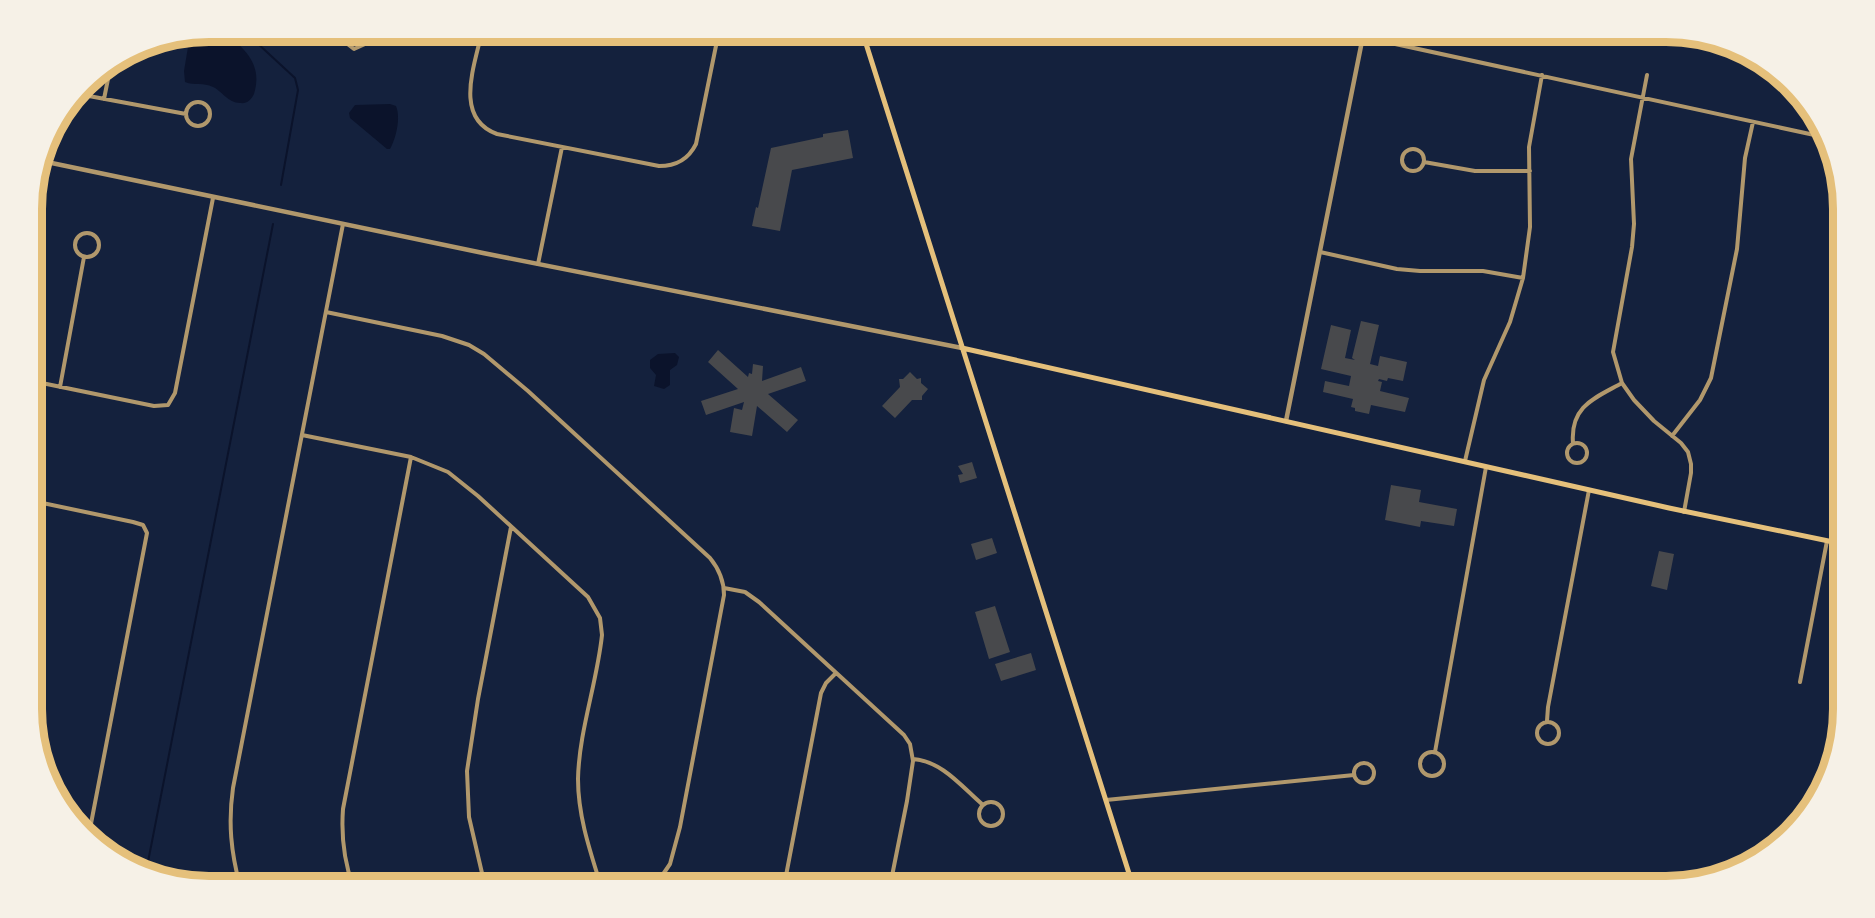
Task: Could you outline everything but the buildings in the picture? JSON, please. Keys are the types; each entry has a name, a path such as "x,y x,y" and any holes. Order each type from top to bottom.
{"main road":[{"path":"865,42 1130,876"},
{"path":"962,348 1684,512 1833,542"}],"street":[{"path":"347,42 350,47 358,48 366,42"},
{"path":"480,42 469,99 471,111 486,129 497,134 659,166 674,165 685,159 696,144 717,42"},
{"path":"1286,420 1362,42"},
{"path":"1399,42 1816,135"},
{"path":"104,99 109,75"},
{"path":"1465,462 1484,380 1510,322 1523,278 1530,228 1531,130 1542,75"},
{"path":"1647,75 1631,159 1634,224 1632,247 1614,344 1614,358 1622,383 1641,409 1688,452 1691,464 1684,512"},
{"path":"87,96 186,114"},
{"path":"196,102 204,103 210,113 206,124 198,127 191,124 186,114 189,106 196,102"},
{"path":"1672,436 1700,400 1711,378 1737,249 1745,158 1753,122"},
{"path":"538,264 562,147"},
{"path":"1410,150 1417,150 1423,155 1424,162 1420,168 1411,170 1403,164 1403,158 1410,150"},
{"path":"1424,162 1475,171 1530,171"},
{"path":"49,163 213,198 962,348"},
{"path":"42,383 154,406 168,405 175,393 213,198"},
{"path":"238,876 231,843 230,810 233,788 343,224"},
{"path":"89,234 96,237 99,248 92,256 84,257 78,253 75,245 81,235 89,234"},
{"path":"1320,252 1397,269 1483,271 1523,278"},
{"path":"60,387 84,257"},
{"path":"326,312 442,336 469,345 484,354 532,394 710,558 722,578 724,588 722,610 680,831 670,864 662,876"},
{"path":"1573,443 1577,417 1583,406 1622,383"},
{"path":"302,435 411,458 448,472 512,526 588,597 595,607 601,623 601,646 582,744 578,779 582,819 598,876"},
{"path":"1573,443 1583,445 1587,450 1585,460 1579,464 1572,463 1566,454 1568,447 1573,443"},
{"path":"351,876 343,843 343,809 411,458"},
{"path":"1435,752 1486,467"},
{"path":"1547,722 1589,490"},
{"path":"42,503 122,519 139,524 146,529 146,542 90,826"},
{"path":"483,876 469,817 467,771 478,697 512,526"},
{"path":"1800,682 1827,541"},
{"path":"724,588 739,590 750,595 904,735 910,744 913,759 908,801 892,876"},
{"path":"786,876 821,693 826,683 836,673"},
{"path":"1547,722 1557,726 1559,734 1556,740 1549,744 1542,742 1537,733 1541,724 1547,722"},
{"path":"1435,752 1442,756 1445,764 1442,772 1430,776 1423,772 1420,761 1424,755 1435,752"},
{"path":"913,759 925,759 938,765 983,805"},
{"path":"1362,764 1368,764 1373,772 1372,778 1367,782 1358,781 1354,775 1356,767 1362,764"},
{"path":"1105,800 1354,775"},
{"path":"990,801 998,803 1004,814 1001,822 994,825 983,822 979,816 983,805 990,801"}],"water":[{"path":"236,42 245,51 254,66 256,83 254,94 247,102 232,101 209,86 185,82 184,71 189,43"},
{"path":"390,104 396,106 398,122 390,149 387,149 350,118 349,113 355,105"},
{"path":"675,353 679,357 677,365 670,370 670,385 664,389 654,386 656,375 650,368 650,360 658,354"}],"waterway":[{"path":"256,42 295,78 298,90 281,185"},
{"path":"1689,44 1712,49"},
{"path":"148,864 273,224"}]}
